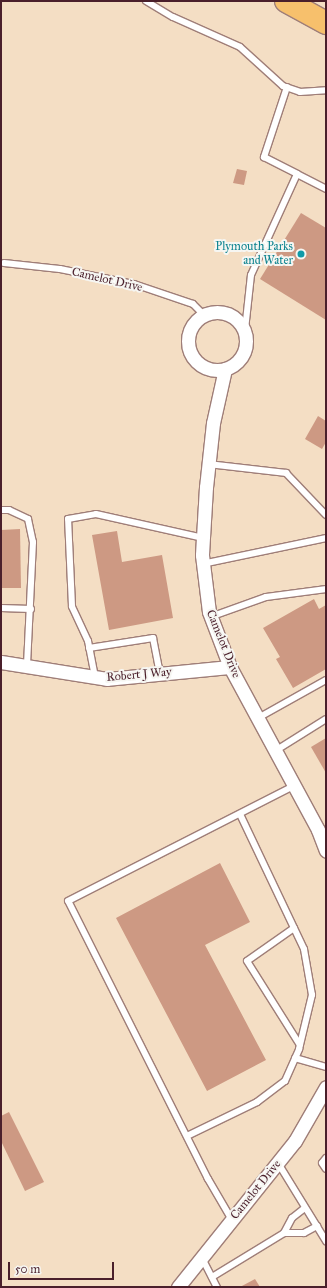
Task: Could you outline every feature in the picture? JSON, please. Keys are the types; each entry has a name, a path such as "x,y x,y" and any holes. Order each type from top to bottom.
{"highway":[{"path":"286,1 326,24"}],"street":[{"path":"212,312 227,314 239,322 244,330 246,349 241,358 225,369 206,368 192,356 189,347 189,333 196,321 204,315 212,312"},
{"name":"Camelot Drive","path":"225,369 213,423 208,464 203,538 202,564 210,617 230,667 276,751 326,851"},
{"name":"Robert J Way","path":"1,662 107,679 230,667"},
{"name":"Camelot Drive","path":"178,1287 278,1164 303,1130 326,1087"}],"lane":[{"path":"146,1 173,17 240,47 264,71 287,87 300,92 326,90"},
{"path":"287,87 264,157 326,189"},
{"path":"244,330 251,275 297,174"},
{"name":"Camelot Drive","path":"4,263 60,269 134,284 193,304 204,315"},
{"path":"208,464 286,473 326,515"},
{"path":"1,510 9,510 28,519 33,542 27,666"},
{"path":"95,677 90,648 72,606 68,519 96,514 203,538"},
{"path":"202,564 326,538"},
{"path":"210,617 266,597 326,589"},
{"path":"1,608 30,609"},
{"path":"90,648 153,638 160,674"},
{"path":"258,718 326,680"},
{"path":"276,751 326,720"},
{"path":"232,1220 187,1136 68,901 294,786"},
{"path":"187,1136 257,1102 285,1081 300,1045 312,995 304,949 240,814"},
{"path":"294,928 248,961 300,1045"},
{"path":"295,1058 326,1067"},
{"path":"326,1158 322,1164 326,1169"},
{"path":"278,1164 326,1241"},
{"path":"212,1277 284,1233 292,1218 305,1208"},
{"path":"284,1233 304,1233 317,1226"},
{"path":"202,1258 217,1287"}],"building":[{"path":"237,169 247,171 244,185 233,183"},
{"name":"Plymouth Parks and Water","path":"301,213 326,228 326,320 260,279"},
{"path":"318,416 326,421 326,442 322,449 305,439"},
{"path":"20,529 21,588 1,588 1,530"},
{"path":"117,531 122,562 162,555 173,618 109,630 92,535"},
{"path":"314,599 319,609 326,605 326,669 293,688 276,659 280,657 263,628"},
{"path":"326,738 326,773 311,747"},
{"path":"220,863 250,922 205,945 266,1060 207,1091 116,918"},
{"path":"9,1112 44,1182 25,1191 1,1141 1,1116"},
{"path":"255,1279 260,1287 240,1287"}],"place":[{"name":"Plymouth Parks and Water","path":"301,254"}]}
